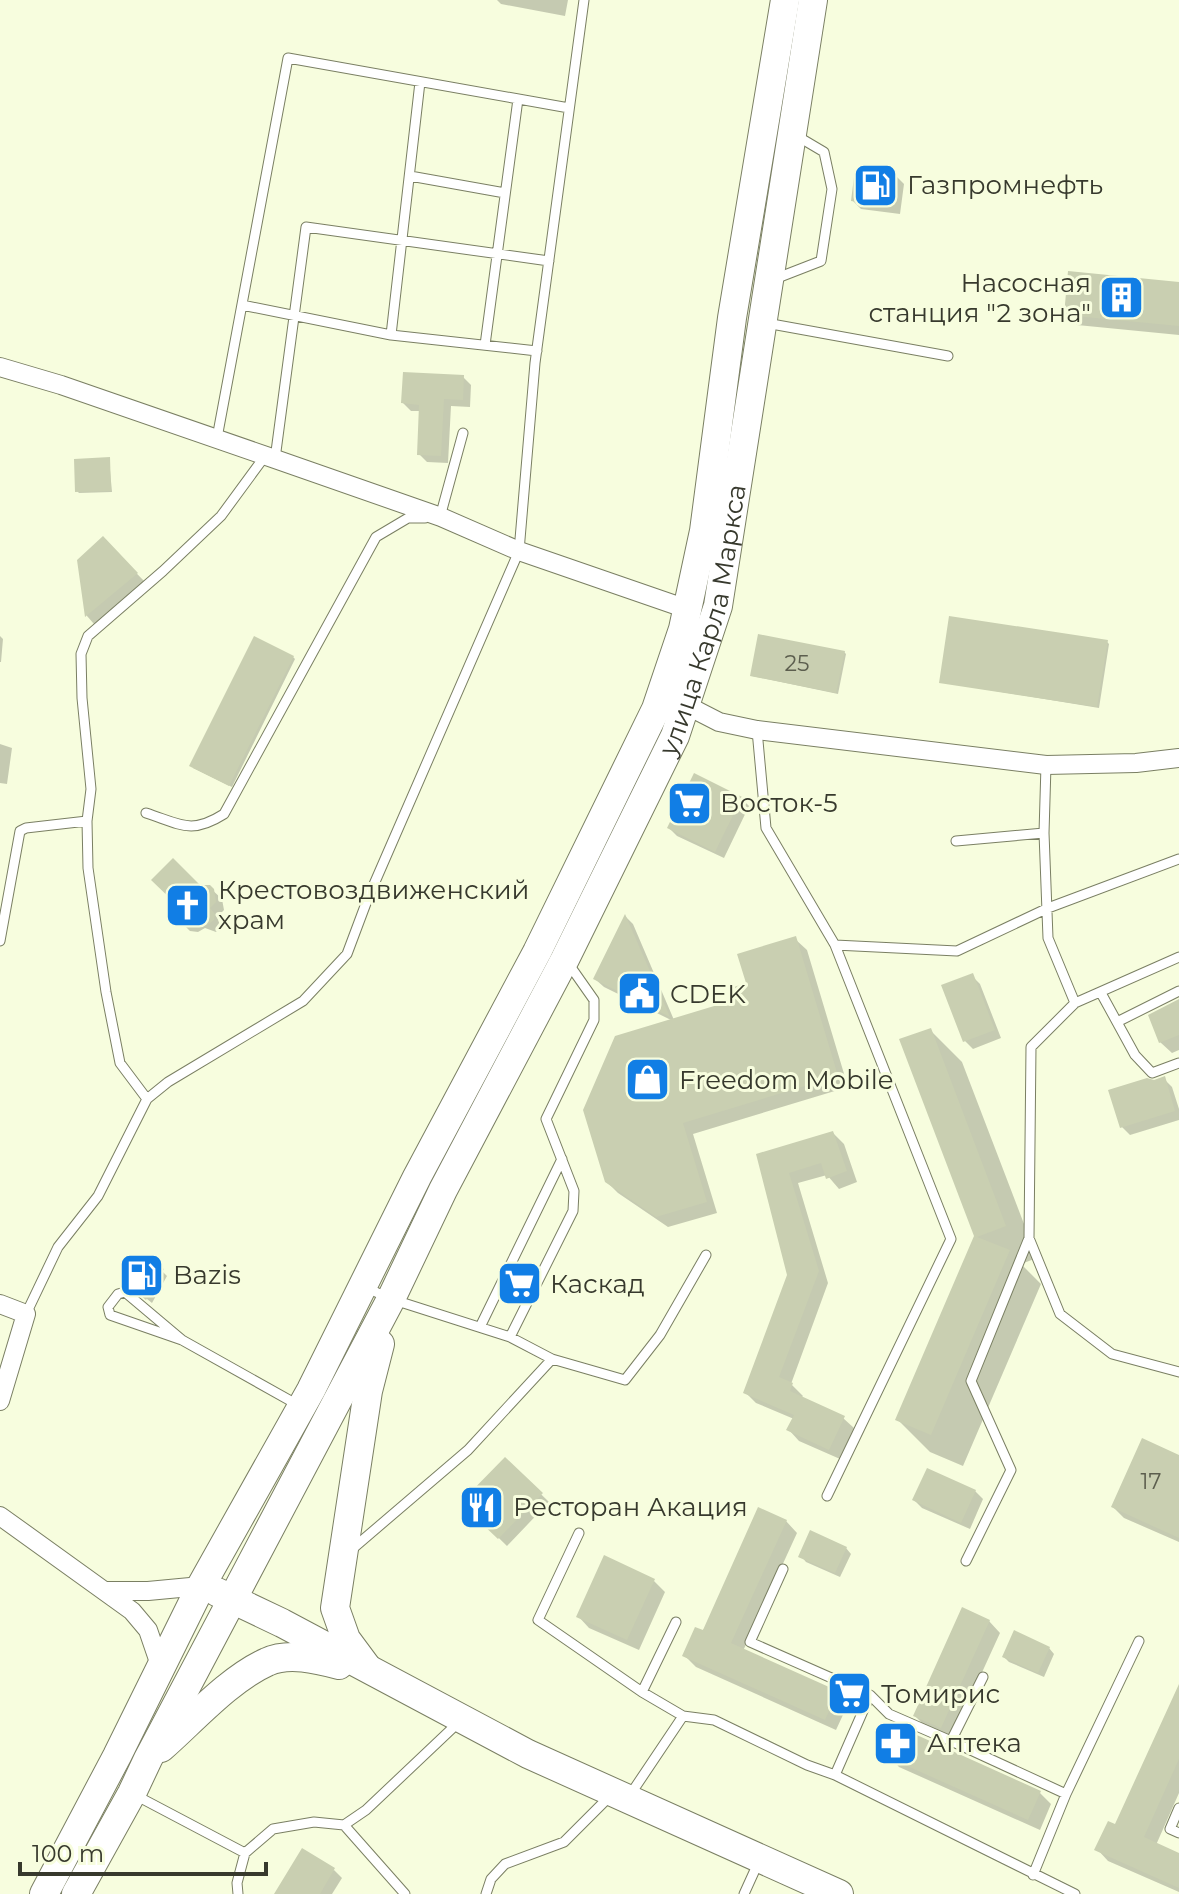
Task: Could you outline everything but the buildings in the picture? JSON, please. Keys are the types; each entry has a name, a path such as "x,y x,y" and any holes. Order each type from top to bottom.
{"main road":[{"name":"улица Карла Маркса","path":"391,1299 443,1190 565,959 675,736 674,700 687,609 704,531 732,318 785,0"},
{"name":"улица Карла Маркса","path":"201,1586 311,1390 417,1177 674,700 718,606 813,0"},
{"path":"371,1673 346,1639 335,1608 368,1391 391,1299"},
{"path":"76,1894 235,1599 391,1299"},
{"path":"44,1894 201,1586 235,1599 528,1754 839,1894"},
{"path":"148,1759 237,1682 269,1661 310,1657 371,1673"}],"street":[{"path":"0,367 61,385 441,517 519,551 687,609"},
{"path":"674,700 719,722 757,730 1046,765 1136,763 1179,758"},
{"path":"0,1304 26,1314 0,1401"},
{"path":"0,1516 132,1611 148,1630 160,1665"},
{"path":"104,1591 201,1586"}],"lane":[{"path":"26,1314 58,1247 98,1196 147,1099 168,1082 303,1001 347,954 368,898 519,551 537,351 584,0"},
{"path":"217,439 288,58 569,108"},
{"path":"391,335 420,82"},
{"path":"485,345 518,99"},
{"path":"769,282 821,261 832,189 824,152 791,132"},
{"path":"410,176 505,193"},
{"path":"147,1099 120,1063 88,868 87,821 91,789 81,654 88,636 221,516 270,458 306,227 549,261"},
{"path":"242,305 391,335 537,351"},
{"path":"763,323 948,356"},
{"path":"146,813 188,827 206,826 224,814 376,537 408,518 441,517 463,433"},
{"path":"757,730 766,828 835,945 951,1239 827,1496"},
{"path":"1046,765 1044,833 1048,938 1075,1003"},
{"path":"0,941 20,831 87,821"},
{"path":"956,841 1044,833"},
{"path":"835,945 957,951 1048,908 1179,859"},
{"path":"966,1561 1011,1470 971,1381 1029,1238 1031,1047 1075,1003 1179,957"},
{"path":"510,1337 573,1211 574,1191 546,1119 594,1020 594,1000 565,959"},
{"path":"1117,1022 1179,991"},
{"path":"1101,993 1135,1055 1152,1073 1179,1063"},
{"path":"480,1327 562,1159"},
{"path":"1029,1238 1060,1314 1112,1354 1179,1372"},
{"path":"362,1286 391,1299 510,1337 552,1359 625,1380 660,1335 706,1255"},
{"path":"182,1340 125,1292 118,1294 108,1307 110,1315 182,1340 300,1406"},
{"path":"342,1557 468,1450 552,1359"},
{"path":"579,1533 538,1620 642,1692 683,1716 714,1720 807,1765 835,1775 1075,1894"},
{"path":"783,1569 750,1642 870,1695 889,1714 1066,1794"},
{"path":"642,1692 676,1622"},
{"path":"1033,1875 1066,1794 1139,1641"},
{"path":"951,1741 983,1677"},
{"path":"835,1775 870,1695"},
{"path":"486,1894 491,1879 505,1864 564,1842 621,1794 683,1716"},
{"path":"238,1894 237,1883 245,1853 273,1829 314,1822 344,1825 366,1810 463,1719"},
{"path":"132,1793 245,1853"},
{"path":"1179,1808 1170,1829 1179,1833"},
{"path":"344,1825 405,1894"},
{"path":"744,1894 760,1858"}],"place":[{"name":"Газпромнефть","path":"876,185"},
{"name":"Насосная станция \"2 зона\"","path":"1122,298"},
{"name":"Восток-5","path":"689,803"},
{"name":"Крестовоздвиженский храм","path":"187,905"},
{"name":"CDEK","path":"639,994"},
{"name":"Freedom Mobile","path":"648,1080"},
{"name":"Bazis","path":"142,1275"},
{"name":"Каскад","path":"519,1284"},
{"name":"Ресторан Акация","path":"482,1507"},
{"name":"Томирис","path":"850,1694"},
{"name":"Аптека","path":"896,1743"}]}
